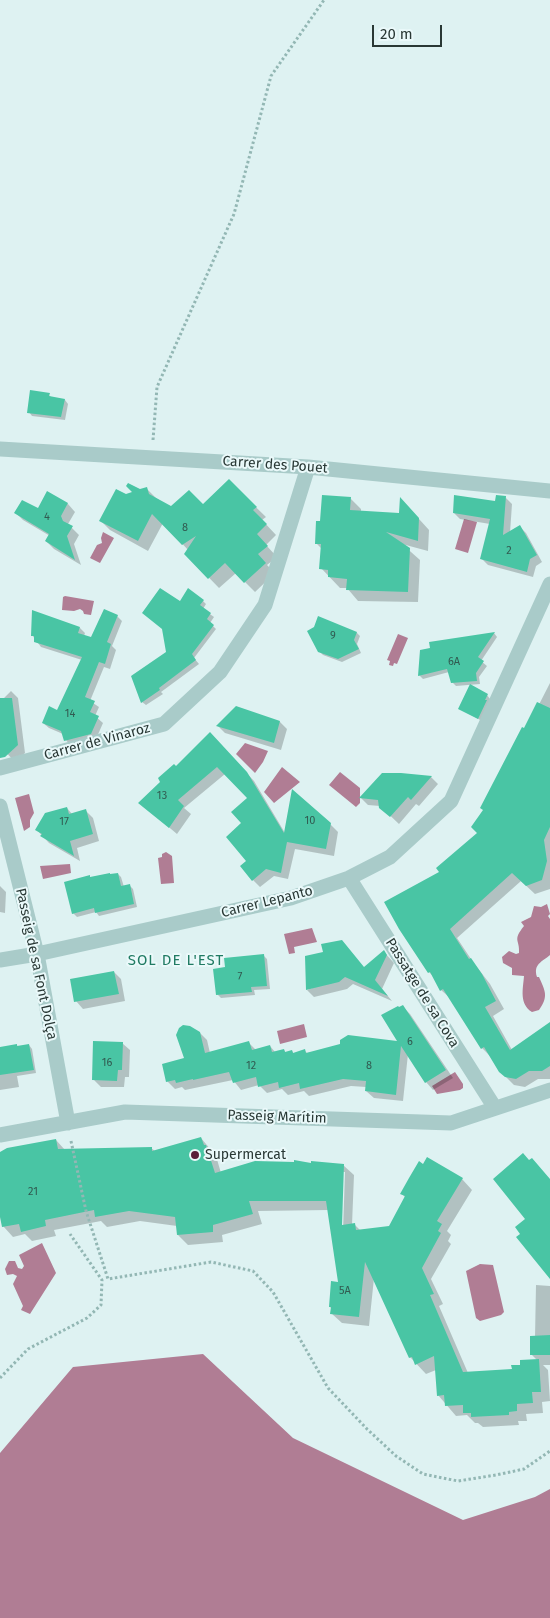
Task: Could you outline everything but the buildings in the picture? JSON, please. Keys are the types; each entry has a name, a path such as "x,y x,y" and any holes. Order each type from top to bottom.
{"street":[{"name":"Carrer des Pouet","path":"0,449 308,467 550,491"},
{"name":"Carrer de Vinaroz","path":"0,768 164,724 220,672 265,605 308,467"},
{"name":"Carrer Lepanto","path":"0,960 37,954 291,898 349,878 390,857 451,801 550,584"},
{"name":"Passeig de sa Font Dolça","path":"0,806 37,954 68,1123"},
{"name":"Passatge de sa Cova","path":"349,878 495,1108"},
{"name":"Passeig Marítim","path":"0,1135 125,1112 451,1123 550,1090"}],"path":[{"path":"152,458 157,387 234,214 271,76 324,0"},
{"path":"68,1123 86,1212 108,1279 211,1262 253,1271 272,1292 328,1388 396,1456 424,1474 458,1481 496,1476 524,1469 550,1451"},
{"path":"0,1378 28,1349 88,1318 101,1305 102,1280 70,1234"}],"shaded area":[{"path":"464,519 477,522 468,553 455,549"},
{"path":"103,532 114,538 100,563 90,558 97,545 102,543"},
{"path":"63,597 94,601 91,615 84,614 80,609 74,611 62,610"},
{"path":"398,634 408,638 397,664 394,663 393,666 389,665 390,661 387,660"},
{"path":"245,743 268,751 255,773 236,754"},
{"path":"282,767 300,782 274,803 264,792"},
{"path":"340,772 360,788 360,803 356,807 329,785"},
{"path":"29,794 34,813 30,820 30,827 24,831 15,798"},
{"path":"166,852 172,856 174,883 161,884 158,858 162,857 162,854"},
{"path":"70,864 71,873 43,879 40,866"},
{"path":"547,904 550,914 548,916 550,919 550,955 536,969 545,997 539,1010 532,1012 523,1001 524,976 512,975 512,968 503,963 502,957 509,951 516,954 519,953 517,937 524,926 521,922 531,917 534,906 541,907"},
{"path":"312,928 317,942 294,947 295,953 289,954 284,934"},
{"path":"304,1024 307,1037 280,1044 277,1031"},
{"path":"455,1072 463,1084 463,1088 437,1094 432,1086"},
{"path":"42,1243 56,1273 30,1314 21,1310 23,1306 13,1284 17,1276 13,1274 7,1275 5,1269 9,1261 15,1261 18,1268 22,1269 24,1266 19,1255"},
{"path":"480,1264 493,1265 504,1312 501,1315 480,1321 476,1318 466,1271"},
{"path":"203,1354 293,1438 463,1520 535,1497 550,1489 550,1618 0,1618 0,1453 73,1367"}],"place":[{"name":"Supermercat","path":"195,1155"}],"district":[{"name":"SOL DE L'EST","path":"176,961"}]}
